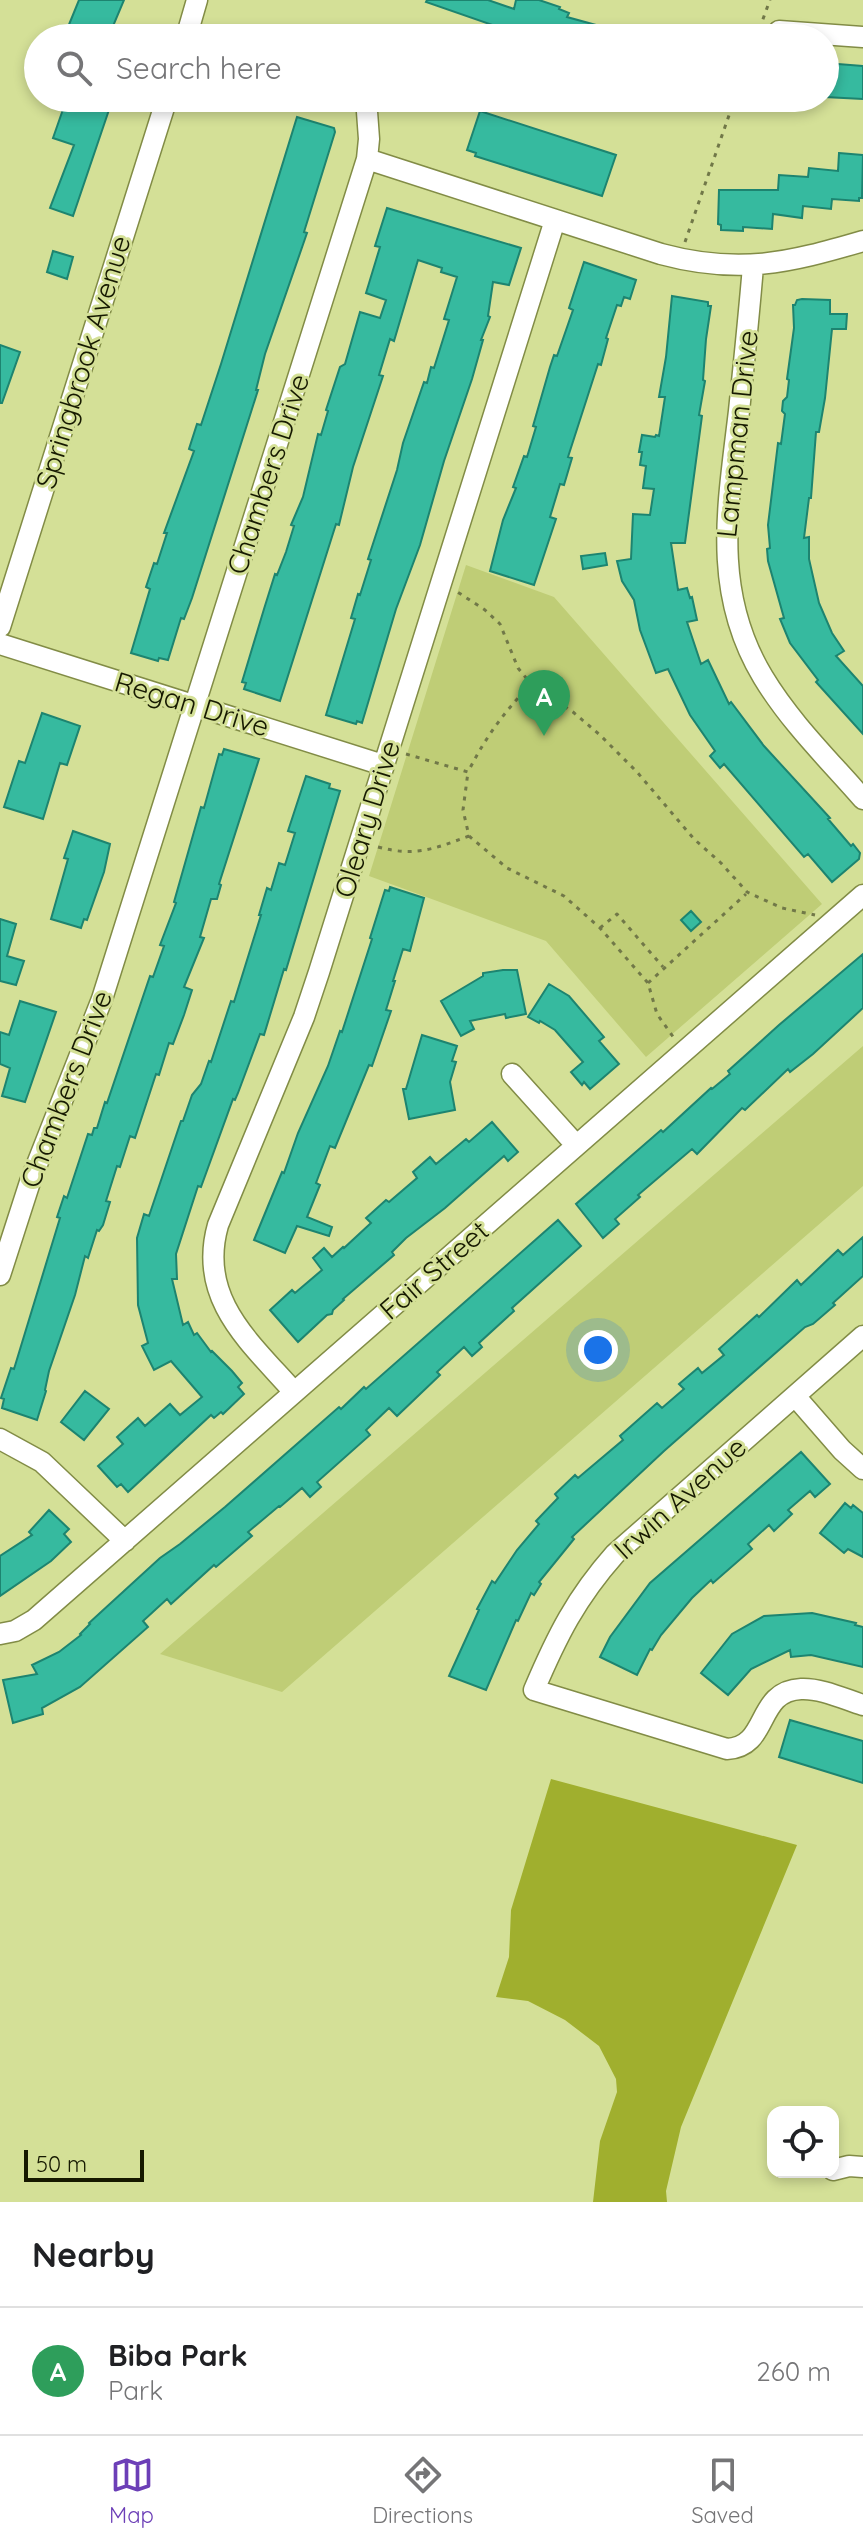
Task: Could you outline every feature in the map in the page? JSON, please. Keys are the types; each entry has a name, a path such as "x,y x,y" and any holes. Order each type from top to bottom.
{"street":[{"path":"190,24 197,0"},
{"path":"839,35 863,37"},
{"name":"Springbrook Avenue","path":"0,627 163,112"},
{"name":"Chambers Drive","path":"0,1275 30,1182 99,1009 367,159 367,112"},
{"path":"367,159 682,260 753,266 802,259 863,241"},
{"name":"Oleary Drive","path":"294,1392 225,1309 213,1271 213,1243 304,1017 555,220"},
{"name":"Lampman Drive","path":"753,266 726,521 726,562 732,603 748,648 775,696 863,799"},
{"name":"Regan Drive","path":"0,644 383,765"},
{"name":"Fair Street","path":"0,1634 15,1631 34,1620 863,895"},
{"path":"512,1074 576,1145"},
{"name":"Irwin Avenue","path":"863,1336 615,1554 566,1619 534,1690 727,1749 749,1742 770,1704 789,1691 812,1689 863,1705"},
{"path":"795,1396 842,1450 863,1469"},
{"path":"0,1439 26,1452 60,1477 125,1541"},
{"path":"839,2169 863,2167"}],"path":[{"path":"761,24 770,0"},
{"path":"685,242 730,112"},
{"path":"456,591 500,624 518,668 531,684 573,712 600,735 637,772 694,839 747,892 782,908 815,915"},
{"path":"531,684 504,712 468,772 463,810 469,836 507,868 564,896 600,928 648,983 657,1014 674,1038"},
{"path":"405,753 468,772"},
{"path":"375,847 400,853 427,851 469,836"},
{"path":"648,983 747,892"},
{"path":"600,928 617,914 663,967"}],"green space":[{"path":"466,565 554,597 822,904 646,1057 546,941 369,876"},
{"path":"863,1046 863,1186 282,1692 160,1654"},
{"path":"551,1779 797,1845 681,2127 666,2191 667,2202 593,2202 600,2141 617,2092 616,2079 599,2046 565,2020 528,2001 496,1997 509,1957 511,1910"}],"building":[{"path":"79,0 124,0 114,24 69,24"},
{"path":"488,0 514,9 516,0 539,0 560,7 569,13 567,17 592,24 490,24 426,2"},
{"path":"839,64 863,66 863,99 839,98"},
{"path":"62,112 108,112 73,216 50,208 74,145 53,138"},
{"path":"480,112 483,112 616,155 602,196 475,156 476,153 467,150"},
{"path":"297,117 334,128 335,132 304,232 307,233 265,354 258,390 192,598 184,619 181,618 168,660 159,658 158,661 131,653 150,589 146,587 154,563 157,564 167,533 164,533 194,451 189,449 197,424 201,425 221,364"},
{"path":"839,153 863,155 862,198 859,201 832,199 831,209 803,206 802,218 773,214 772,229 743,227 743,231 721,230 718,224 719,190 778,190 779,175 808,177 809,168 838,171"},
{"path":"387,208 521,248 509,285 493,282 490,317 472,379 362,723 357,721 356,724 326,715 403,443 424,382 427,383 431,367 434,368 449,320 444,319 457,277 441,272 442,268 418,260 394,341 390,339 379,375 383,376 353,467 339,525 336,524 280,701 244,689 246,683 242,682 275,574 286,552 294,526 291,525 303,497 318,434 321,435 326,410 340,367 345,364 360,312 380,318 386,300 366,293 380,247 375,246"},
{"path":"53,251 73,257 67,279 47,272"},
{"path":"584,262 636,280 630,299 624,297 621,306 617,305 601,365 598,364 568,457 572,458 564,485 560,484 550,517 556,519 534,585 490,571 503,520 516,488 513,487 536,427 533,426 550,367 573,310 569,308"},
{"path":"672,296 708,302 711,306 699,415 702,416 685,543 671,543 678,590 687,588 692,597 697,620 687,622 701,664 708,660 729,704 731,702 764,746 860,853 859,859 832,882 808,854 804,857 724,764 720,768 710,756 715,751 690,715 668,669 656,673 640,630 634,600 622,581 617,561 631,559 633,514 650,515 654,489 643,488 646,466 640,465 642,452 639,452 642,435 659,436 665,397 659,397"},
{"path":"802,299 830,300 830,314 847,314 846,329 832,329 804,538 809,537 809,559 819,603 844,651 836,656 863,686 863,734 816,682 818,680 790,643 780,619 784,618 768,561 768,525 778,443 781,444 785,414 782,411 783,401 787,397 789,380 793,305"},
{"path":"0,345 20,352 2,403 0,403"},
{"path":"605,553 607,565 583,569 581,556"},
{"path":"42,713 80,726 67,765 60,763 43,819 4,807 19,761 25,763"},
{"path":"224,749 259,759 217,899 211,899 200,937 204,938 184,987 192,990 184,1015 173,1044 169,1043 159,1075 156,1074 135,1138 130,1136 120,1167 117,1166 106,1201 110,1202 103,1225 97,1230 88,1258 85,1256 37,1420 2,1408 4,1399 1,1398 11,1368 14,1369 64,1196 67,1198 88,1134 92,1135 94,1128 97,1128 107,1103 150,976 153,977 164,946 160,945 176,903 201,807 204,808 219,754 222,755"},
{"path":"306,776 340,791 264,1035 260,1034 201,1187 198,1186 176,1254 177,1279 172,1279 183,1325 188,1322 194,1335 197,1333 211,1352 232,1371 242,1383 238,1387 244,1394 223,1414 221,1412 214,1418 211,1415 128,1492 121,1484 117,1487 98,1466 123,1444 117,1437 138,1418 145,1426 170,1404 180,1415 202,1397 171,1361 154,1370 142,1346 148,1343 138,1305 137,1238 144,1214 149,1216 181,1121 211,1062 231,1001 234,1002 267,888 271,890 279,863 285,865 295,833 288,831"},
{"path":"73,831 110,844 104,872 87,920 84,919 81,928 51,919"},
{"path":"390,887 424,898 410,951 403,949 393,981 386,1010 391,1011 372,1066 369,1065 335,1148 330,1146 316,1183 320,1185 307,1217 332,1227 329,1236 297,1226 285,1253 254,1240 342,1032 385,890 389,891"},
{"path":"691,911 701,922 691,931 681,920"},
{"path":"0,919 16,924 7,956 24,961 16,985 0,981"},
{"path":"863,954 863,1008 813,1054 790,1072 788,1069 745,1110 742,1108 697,1154 692,1149 638,1195 640,1197 615,1219 619,1224 603,1238 576,1204 730,1074 728,1071"},
{"path":"517,970 526,1014 506,1018 505,1014 470,1021 474,1029 461,1036 441,1001 483,976 483,973"},
{"path":"549,984 569,996 604,1037 599,1041 619,1064 590,1089 571,1072 583,1062 555,1030 528,1017"},
{"path":"20,1001 56,1012 25,1102 2,1096 10,1068 0,1064 0,1032 9,1035"},
{"path":"422,1035 457,1046 450,1082 455,1110 409,1119 403,1089 406,1089"},
{"path":"492,1122 518,1152 508,1161 504,1156 406,1238 392,1252 394,1255 298,1342 270,1310 292,1290 295,1293 322,1270 313,1258 324,1248 332,1257 344,1248 371,1223 366,1218 417,1178 413,1172 430,1157 436,1164"},
{"path":"558,1220 581,1246 512,1308 514,1311 479,1343 482,1347 472,1356 464,1347 397,1416 389,1408 366,1430 370,1435 317,1482 321,1487 310,1497 302,1488 279,1506 248,1532 252,1536 216,1567 214,1565 171,1604 167,1599 143,1621 148,1627 80,1687 42,1708 43,1714 13,1723 3,1680 37,1674 32,1665 59,1652 81,1635 89,1623 160,1558 225,1507 339,1407 341,1409 364,1387 366,1389"},
{"path":"863,1237 863,1276 833,1303 835,1305 805,1327 664,1451 572,1537 574,1539 539,1582 541,1584 534,1595 531,1593 486,1690 449,1676 492,1581 495,1583 539,1524 536,1521 558,1498 555,1494 575,1475 578,1478 623,1440 620,1436 657,1403 662,1408 684,1389 679,1384 698,1368 702,1373 724,1355 719,1349 757,1315 759,1317 797,1280 801,1285 838,1250 843,1255"},
{"path":"85,1391 109,1409 84,1440 61,1422"},
{"path":"801,1452 830,1484 815,1497 810,1491 788,1510 792,1514 774,1531 769,1525 748,1544 752,1549 692,1598 650,1649 637,1675 600,1657 610,1637 650,1583"},
{"path":"845,1503 863,1513 863,1557 848,1549 844,1553 820,1533"},
{"path":"49,1510 69,1529 64,1534 71,1542 51,1561 0,1596 0,1556 32,1535 29,1532"},
{"path":"812,1613 863,1627 863,1667 811,1655 791,1657 790,1650 751,1669 728,1695 701,1673 732,1634 764,1616"},
{"path":"790,1720 863,1741 863,1783 779,1757"}],"place":[{"name":"Biba Park","path":"544,736"}]}
